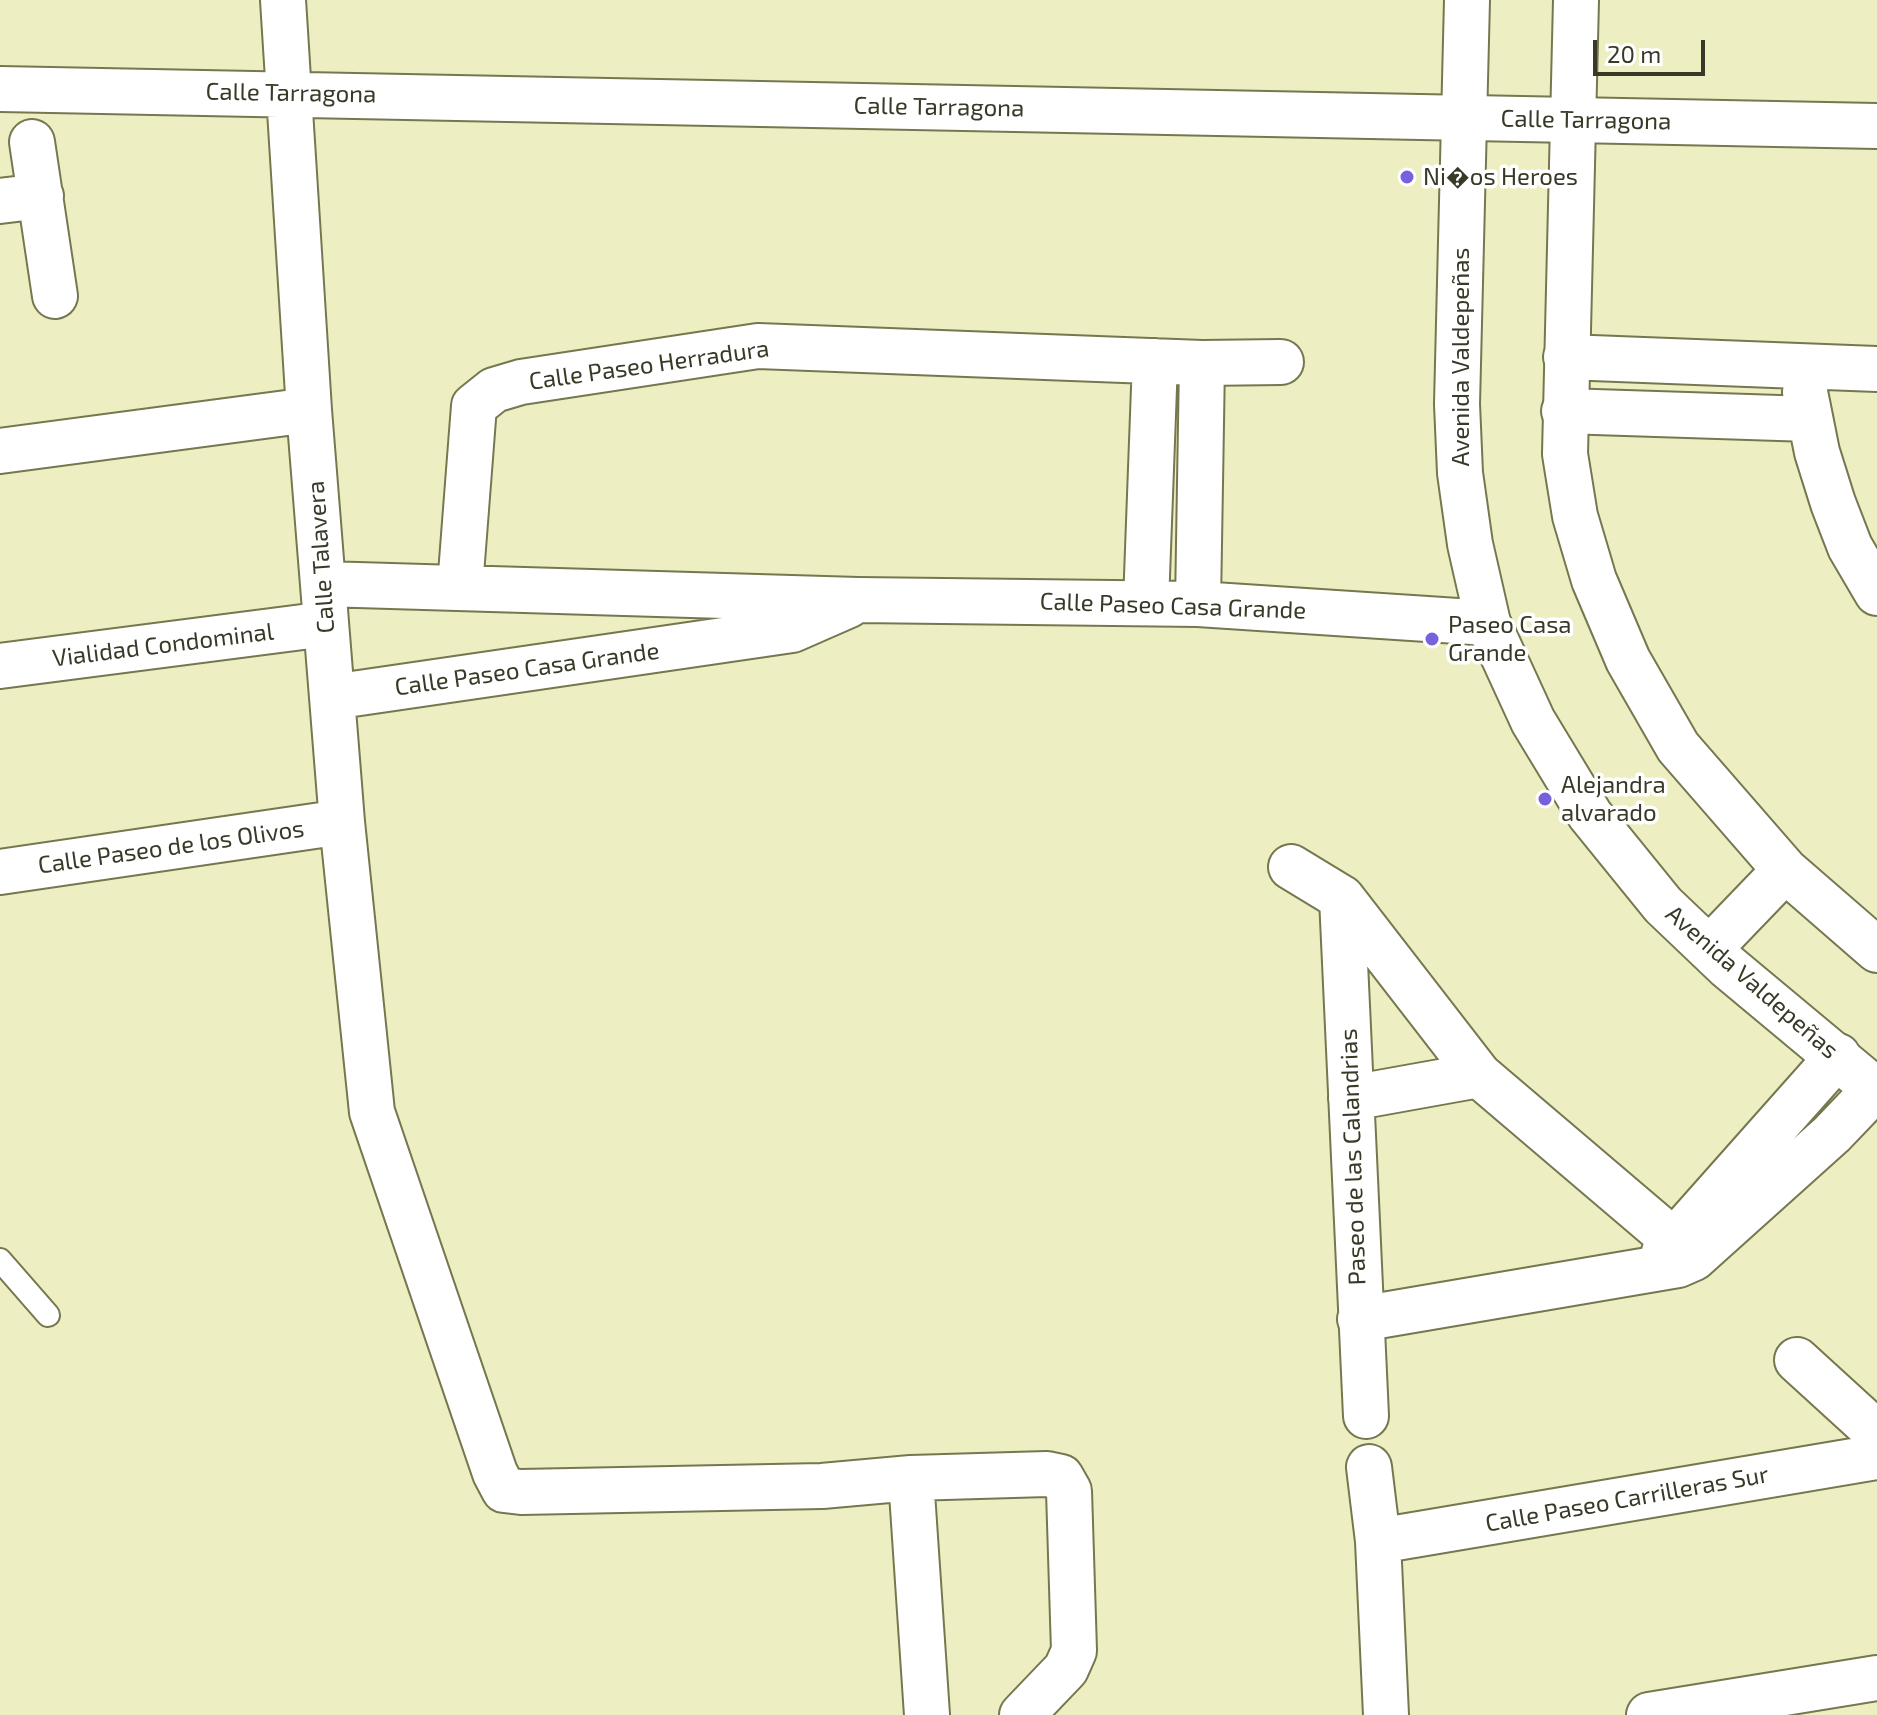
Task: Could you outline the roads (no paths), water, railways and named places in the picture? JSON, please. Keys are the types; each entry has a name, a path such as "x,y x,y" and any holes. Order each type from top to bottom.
{"street":[{"name":"Calle Talavera","path":"283,0 309,410 342,822 372,1112 495,1473 504,1490 822,1486 911,1478"},
{"name":"Avenida Valdepeñas","path":"1467,0 1457,404 1460,473 1470,544 1488,623 1533,721 1590,815 1663,905 1709,949 1876,1090"},
{"path":"1576,0 1565,454 1575,516 1594,580 1628,660 1678,747 1785,870 1877,950"},
{"name":"Calle Tarragona","path":"0,89 1877,126"},
{"path":"32,142 20,198 55,296"},
{"name":"Calle Paseo Herradura","path":"460,587 474,406 494,390 521,382 758,346 1202,363 1281,362"},
{"path":"1566,357 1877,369"},
{"path":"1146,603 1155,361"},
{"path":"1198,604 1202,363"},
{"path":"1799,366 1833,503 1850,547 1876,590"},
{"path":"0,451 309,410"},
{"path":"1564,411 1810,419"},
{"name":"Calle Paseo Casa Grande","path":"325,604 460,587 858,600 1198,604 1488,623"},
{"name":"Calle Paseo Casa Grande","path":"332,697 792,630 833,615 858,600"},
{"name":"Vialidad Condominal","path":"0,666 325,604"},
{"name":"Calle Paseo de los Olivos","path":"0,872 342,822"},
{"path":"1291,867 1342,898 1479,1075 1675,1255"},
{"path":"1709,949 1785,870"},
{"name":"Paseo de las Calandrias","path":"1342,898 1366,1416"},
{"path":"1675,1255 1838,1056"},
{"path":"1351,1098 1479,1075"},
{"path":"1360,1319 1675,1255 1832,1134 1876,1090"},
{"path":"1797,1360 1877,1433"},
{"name":"Calle Paseo Carrilleras Sur","path":"1378,1541 1877,1457"},
{"path":"1369,1467 1378,1541 1386,1715"},
{"path":"927,1715 911,1478 1047,1474 1061,1477 1069,1491 1074,1651 1066,1669 1022,1715"},
{"path":"1649,1715 1877,1678"}],"lane":[{"path":"0,1260 48,1315"}],"place":[{"name":"Ni�os Heroes","path":"1407,177"},
{"name":"Paseo Casa Grande","path":"1432,639"},
{"name":"Alejandra alvarado","path":"1545,799"}]}
